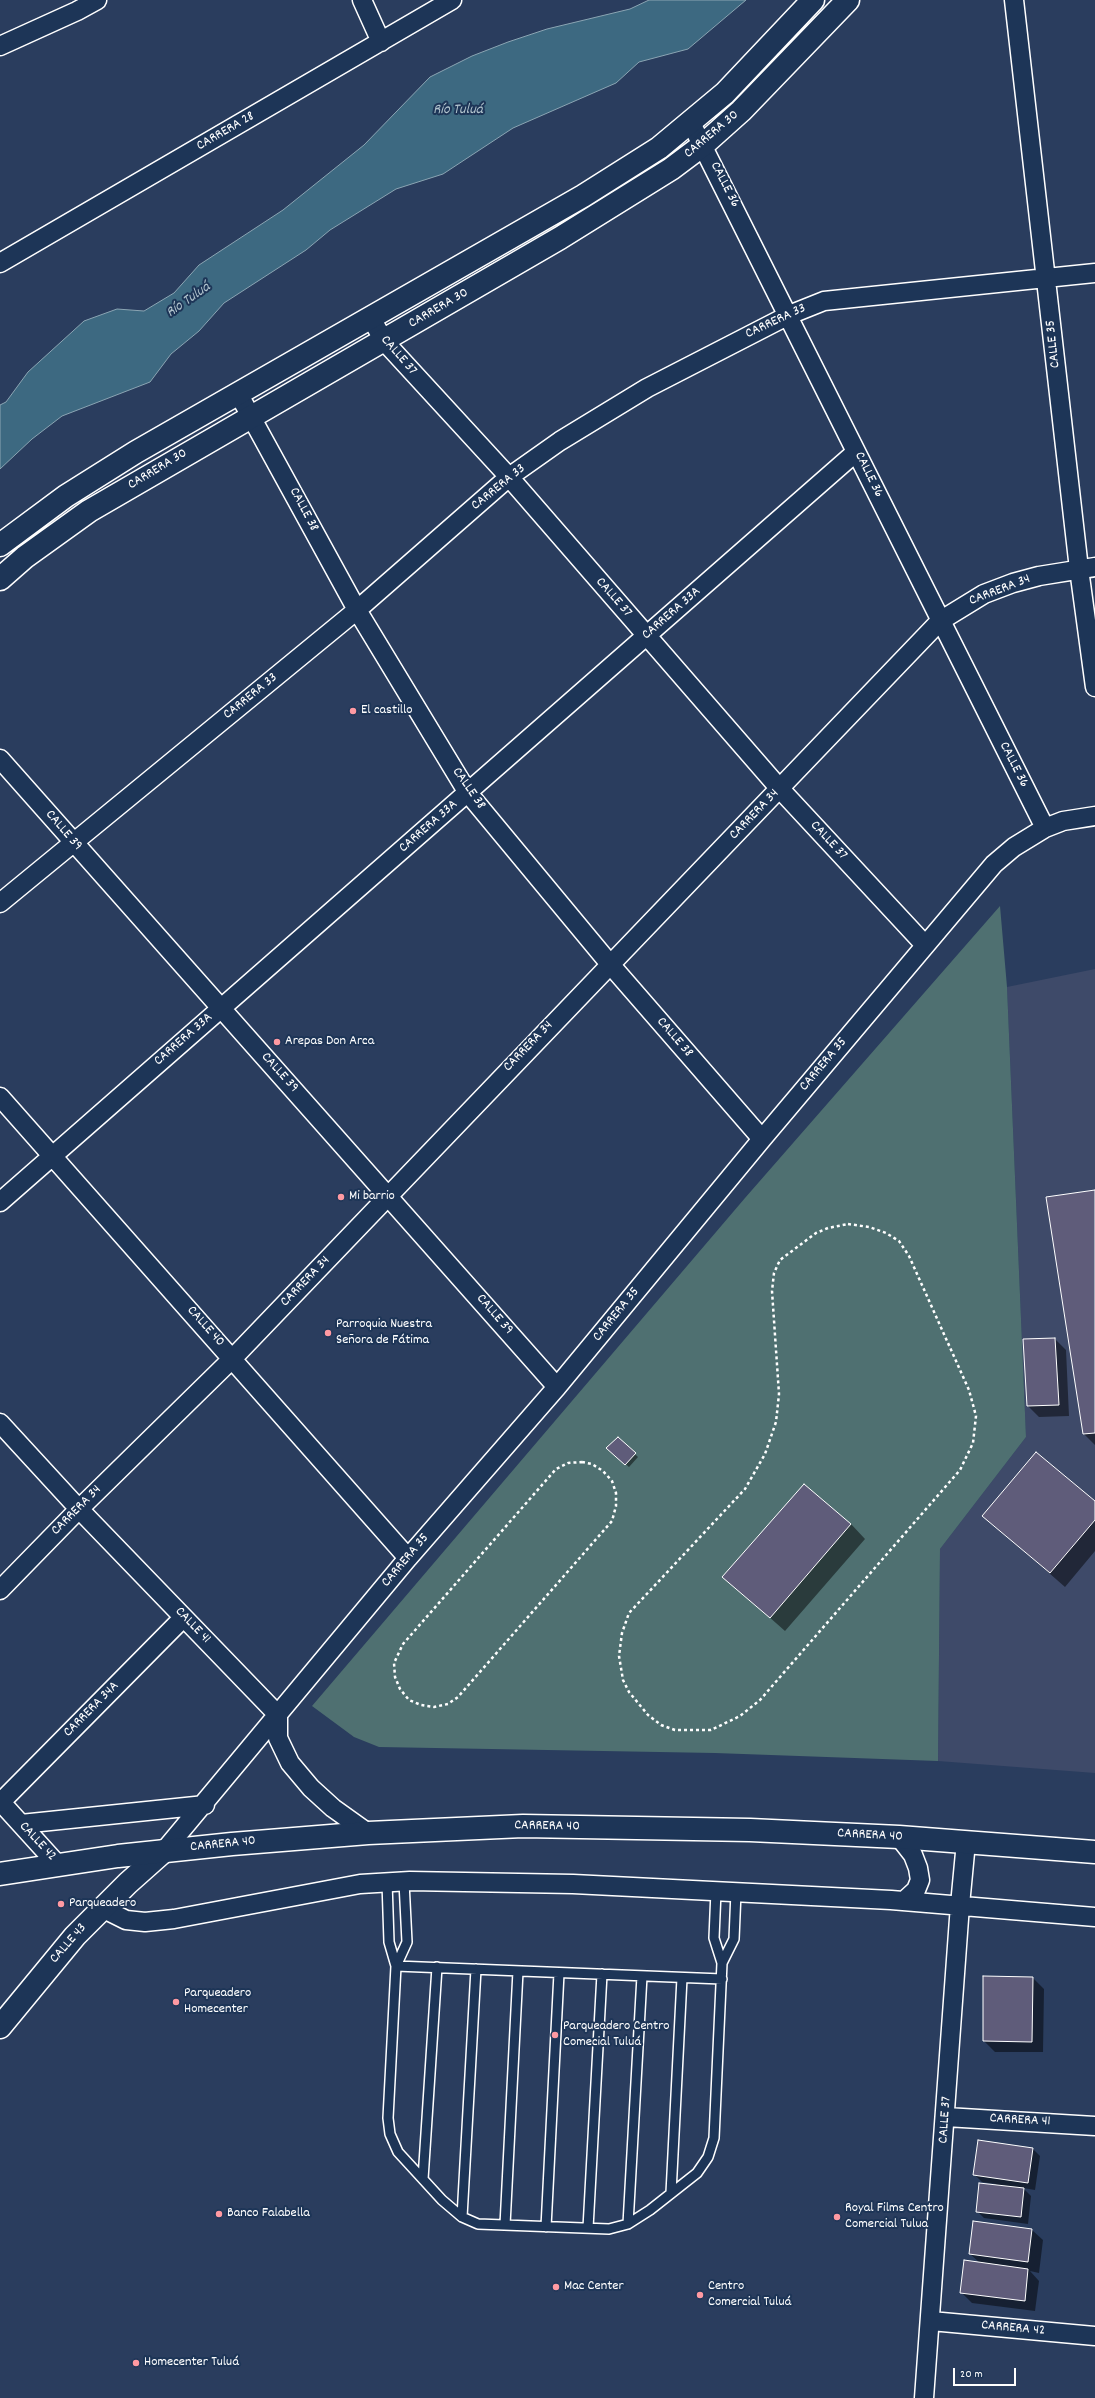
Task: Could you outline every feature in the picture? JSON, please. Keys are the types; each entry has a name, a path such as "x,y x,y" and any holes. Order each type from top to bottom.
{"main road":[{"name":"CARRERA 30","path":"0,545 37,516 96,476 583,196 659,148 691,123 725,93 813,0"},
{"name":"CARRERA 30","path":"0,579 25,557 89,511 602,213 671,169 703,145 741,111 848,0"},
{"name":"CARRERA 40","path":"0,1874 164,1851 368,1833 523,1826 750,1830 899,1837 1095,1852"},
{"name":"CALLE 43","path":"0,2027 75,1936 102,1908 164,1851"}],"street":[{"path":"0,46 77,11 97,0"},
{"path":"362,0 381,42"},
{"name":"CARRERA 28","path":"0,263 452,0"},
{"name":"CALLE 35","path":"1014,0 1047,279 1087,568 1095,687"},
{"name":"CALLE 36","path":"691,123 789,314 940,621 1045,828"},
{"name":"CARRERA 33","path":"0,903 357,610 509,477 560,441 646,388 789,314 824,301 1095,273"},
{"name":"CALLE 37","path":"370,318 384,341 509,477 646,637 780,789 925,945"},
{"name":"CALLE 38","path":"238,393 252,416 357,610 468,793 609,963 762,1140"},
{"name":"CARRERA 33A","path":"0,1202 856,452"},
{"name":"CARRERA 34","path":"0,1590 79,1509 233,1358 389,1196 609,963 780,789 940,621 984,594 1013,583 1087,568"},
{"name":"CALLE 39","path":"0,758 73,843 389,1196 557,1387"},
{"name":"CARRERA 35","path":"164,1851 204,1805 408,1558 557,1387 994,864 1014,847 1045,828 1063,821 1095,816"},
{"name":"CALLE 40","path":"0,1098 233,1358 408,1558"},
{"name":"CALLE 41","path":"0,1423 79,1509 278,1715"},
{"name":"CARRERA 34A","path":"0,1801 183,1618"},
{"path":"278,1715 278,1738 290,1763 311,1788 333,1808 368,1833"},
{"name":"CALLE 42","path":"0,1801 58,1865"},
{"path":"21,1824 204,1805"},
{"path":"899,1837 913,1855 918,1868 920,1880 916,1890 904,1901"},
{"name":"CALLE 37","path":"924,2398 946,2117 960,1905 966,1842"},
{"path":"102,1908 126,1920 145,1922 174,1919 312,1891 360,1884 395,1882 574,1884 736,1892 904,1901 1095,1917"},
{"name":"CARRERA 41","path":"946,2117 1095,2126"},
{"name":"CARRERA 42","path":"931,2321 1095,2336"}],"lane":[{"path":"395,1882 389,1942 396,1966 388,2118 390,2134 398,2152 442,2200 462,2217 478,2224 609,2229 628,2224 650,2210 697,2172 708,2157 714,2138 722,1980 722,1964 714,1938 716,1891"},
{"path":"395,1882 407,1942 396,1966"},
{"path":"722,1964 734,1939 736,1892"},
{"path":"396,1966 722,1980"},
{"path":"423,2179 437,1967"},
{"path":"462,2217 476,1969"},
{"path":"505,2225 518,1971"},
{"path":"546,2227 559,1973"},
{"path":"588,2228 602,1974"},
{"path":"628,2224 642,1976"},
{"path":"671,2194 682,1978"}],"path":[{"path":"848,1224 869,1227 886,1233 899,1242 909,1256 969,1390 976,1416 973,1443 960,1470 760,1700 740,1716 711,1730 675,1730 661,1725 648,1715 629,1692 623,1680 619,1656 622,1633 629,1613 745,1489 765,1454 776,1422 780,1394 772,1291 774,1273 780,1260 791,1251 816,1233 828,1228 848,1224"},
{"path":"582,1462 592,1464 603,1471 612,1481 616,1493 616,1506 612,1521 458,1697 448,1704 434,1707 421,1705 409,1700 400,1690 395,1677 394,1663 400,1648 554,1470 568,1463 582,1462"}],"shaded area":[{"path":"1095,969 1095,1773 938,1761 940,1549 1026,1437 1007,987"}],"green space":[{"path":"1000,906 1007,987 1026,1437 940,1549 938,1761 715,1753 379,1747 354,1737 312,1706 745,1198"}],"water":[{"name":"Río Tuluá","path":"649,0 746,0 688,49 639,62 616,83 513,128 443,174 396,189 330,230 306,250 224,303 199,331 171,354 150,382 62,416 32,439 0,469 0,405 6,402 28,372 84,321 117,309 144,311 174,293 199,265 283,210 364,145 430,77 472,56 508,42 547,29 630,9"}],"building":[{"path":"1095,1190 1095,1433 1083,1434 1046,1197"},
{"path":"1055,1338 1059,1405 1027,1406 1023,1339"},
{"path":"618,1437 636,1453 625,1465 606,1448"},
{"path":"1036,1452 1095,1501 1095,1520 1050,1573 982,1516"},
{"path":"804,1484 851,1524 770,1618 722,1577"},
{"path":"983,1976 1033,1977 1032,2042 983,2041"},
{"path":"978,2140 1033,2148 1028,2183 973,2175"},
{"path":"979,2183 1024,2188 1021,2217 976,2212"},
{"path":"973,2221 1032,2229 1028,2262 969,2254"},
{"path":"964,2260 1028,2269 1025,2301 960,2293"}],"place":[{"name":"El castillo","path":"353,711"},
{"name":"Arepas Don Arca","path":"277,1042"},
{"name":"Mi barrio","path":"341,1197"},
{"name":"Parroquia Nuestra Señora de Fátima","path":"328,1333"},
{"name":"Parqueadero","path":"61,1904"},
{"name":"Parqueadero Homecenter","path":"176,2002"},
{"name":"Parqueadero Centro Comecial Tuluá","path":"555,2035"},
{"name":"Banco Falabella","path":"219,2214"},
{"name":"Royal Films Centro Comercial Tulua","path":"837,2217"},
{"name":"Mac Center","path":"556,2287"},
{"name":"Centro Comercial Tuluá","path":"700,2295"},
{"name":"Homecenter Tuluá","path":"136,2363"}]}
